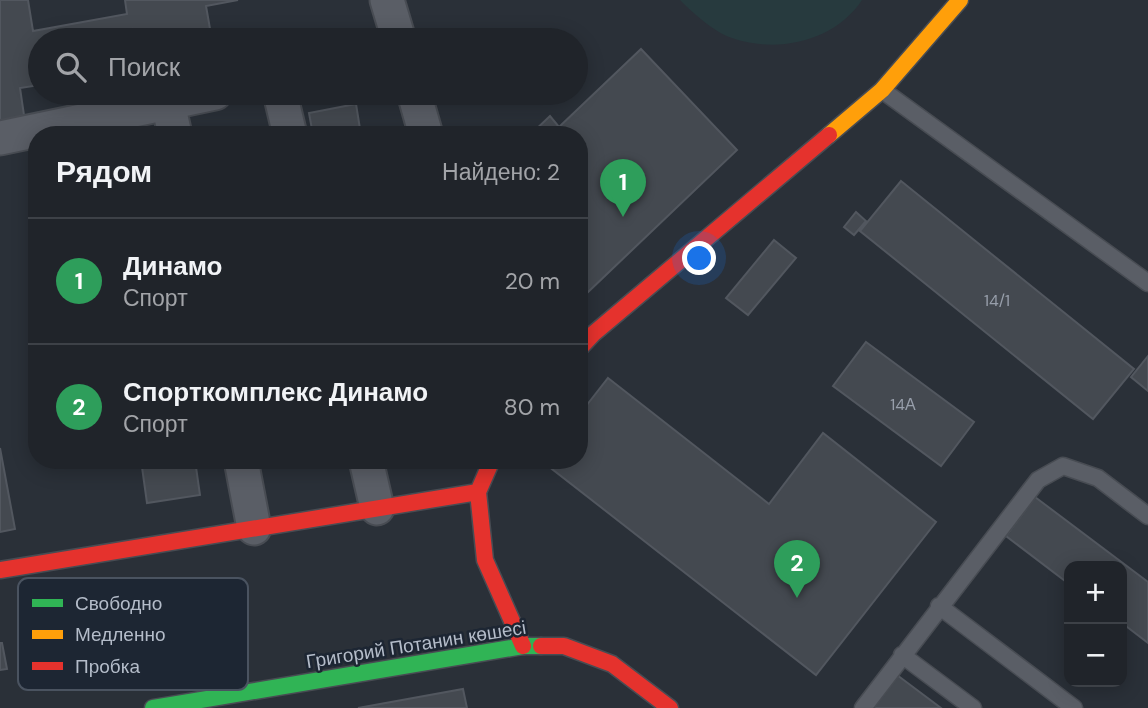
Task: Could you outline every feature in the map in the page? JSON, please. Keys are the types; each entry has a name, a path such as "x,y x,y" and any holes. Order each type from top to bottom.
{"street":[{"path":"387,0 395,28"},
{"path":"588,339 882,90 960,0"},
{"path":"58,126 158,105"},
{"path":"168,105 173,126"},
{"path":"284,105 288,126"},
{"path":"417,105 423,126"},
{"path":"0,138 28,132"},
{"path":"243,469 254,528"},
{"path":"368,469 377,508"},
{"path":"488,469 478,492 485,560 523,646"},
{"path":"0,570 478,492"},
{"name":"Григорий Потанин көшесі","path":"154,708 523,646 564,646 612,664 670,708"}],"lane":[{"path":"882,90 1148,283"},
{"path":"863,708 1038,480 1063,466 1098,478 1148,516"},
{"path":"939,606 1074,708"},
{"path":"902,655 973,708"}],"green space":[{"path":"680,0 862,0 851,14 821,34 786,44 768,45 750,43 718,32"}],"building":[{"path":"0,0 28,0 33,28 28,28 28,87 20,88 25,122 0,125"},
{"path":"125,0 238,0 206,6 210,28 50,28 127,14"},
{"path":"641,49 737,150 588,292 588,126 560,126 582,105 588,105 588,99"},
{"path":"356,105 360,126 311,126 309,113"},
{"path":"550,116 558,126 539,126"},
{"path":"901,181 1134,369 1093,419 860,231"},
{"path":"856,212 866,221 854,235 844,227"},
{"path":"774,240 796,258 748,315 726,298"},
{"path":"866,342 974,422 941,466 833,386"},
{"path":"1148,356 1148,391 1131,377"},
{"path":"608,378 769,504 823,433 936,522 816,675 552,469 588,469 588,404"},
{"path":"0,448 15,529 0,532"},
{"path":"142,469 196,469 200,495 147,503"},
{"path":"1035,497 1120,561 1064,561 1064,580 1006,536"},
{"path":"1127,566 1148,582 1148,643 1127,627"},
{"path":"0,643 7,669 0,670"},
{"path":"897,675 941,708 872,708"},
{"path":"463,689 467,708 358,708"}],"traffic: fast":[{"path":"153,708 523,646 541,646"}],"traffic: slow":[{"path":"829,135 882,90 960,0"}],"traffic: jam":[{"path":"588,339 829,135"},
{"path":"488,469 478,492 485,560 523,646"},
{"path":"0,570 478,492"},
{"path":"541,646 564,646 612,664 670,708"}],"place":[{"name":"Динамо","path":"623,217"},
{"name":"Спорткомплекс Динамо","path":"797,598"}]}
